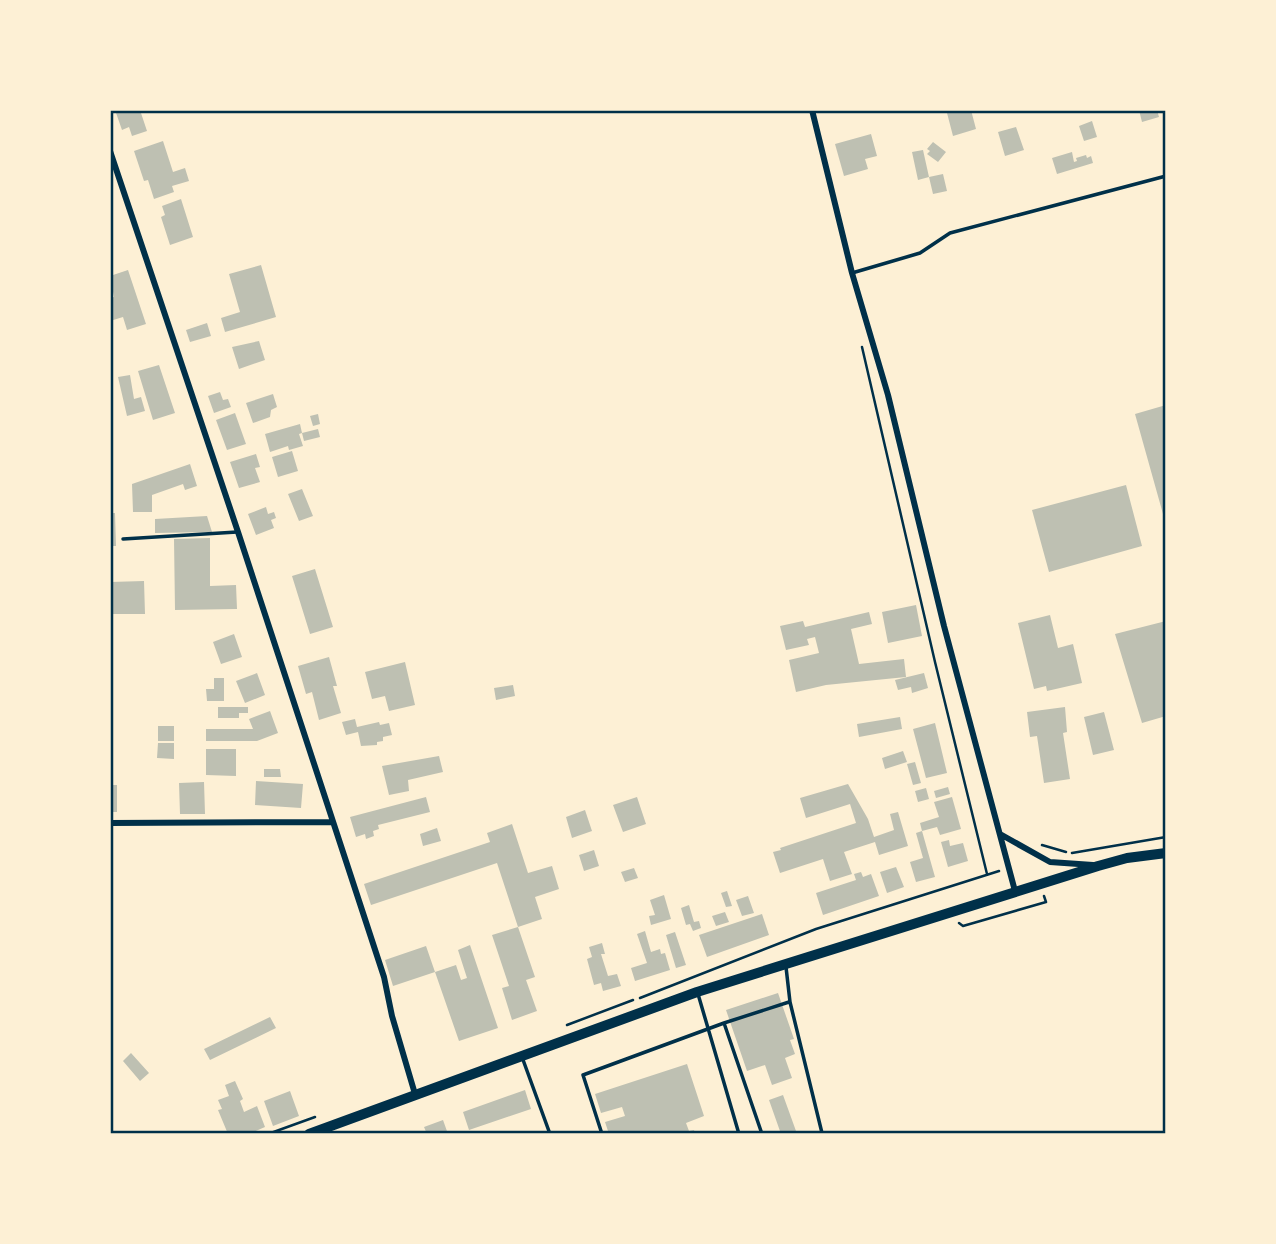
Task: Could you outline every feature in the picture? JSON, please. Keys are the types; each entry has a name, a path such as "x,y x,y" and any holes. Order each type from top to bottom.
{"main road":[{"path":"309,1134 697,992 1098,866 1127,858 1166,853"}],"street":[{"path":"812,110 1015,891"},
{"path":"110,151 384,976 392,1016 415,1094"},
{"path":"110,823 333,822"},
{"path":"1000,834 1050,862 1098,866"}],"lane":[{"path":"852,272 920,253 950,233 1166,176"},
{"path":"124,539 238,532"},
{"path":"786,964 790,1002 822,1133 819,1134"},
{"path":"697,992 739,1134"},
{"path":"602,1134 583,1075 709,1028 790,1002"},
{"path":"724,1023 762,1134"},
{"path":"521,1055 550,1134"}],"path":[{"path":"861,345 988,874"},
{"path":"1032,853 1037,845 1048,845 1069,853 1166,837"},
{"path":"560,1027 816,929 1009,868"},
{"path":"268,1134 322,1115"}],"building":[{"path":"115,110 140,110 147,131 132,136 129,127 122,130"},
{"path":"971,110 976,129 953,136 947,113"},
{"path":"1139,110 1157,110 1159,117 1142,122"},
{"path":"1092,121 1097,137 1084,141 1079,126"},
{"path":"1016,127 1024,150 1005,156 998,132"},
{"path":"871,134 877,156 865,159 868,169 844,176 835,144"},
{"path":"163,141 173,172 185,168 189,181 172,186 174,192 154,199 148,180 144,181 134,151"},
{"path":"933,142 946,152 938,162 927,154 930,151 927,149"},
{"path":"923,150 929,177 918,180 912,152"},
{"path":"1072,152 1074,162 1077,161 1076,158 1086,155 1087,158 1091,156 1093,163 1057,174 1052,158"},
{"path":"943,174 947,191 933,194 929,177"},
{"path":"181,199 193,237 170,245 161,217 165,215 162,206"},
{"path":"261,265 276,317 225,332 221,318 240,312 229,274"},
{"path":"128,270 146,324 127,330 123,317 110,321 110,310 113,309 110,298 114,297 110,276"},
{"path":"207,323 211,336 190,342 186,330"},
{"path":"259,341 265,360 239,369 232,347"},
{"path":"159,365 175,413 153,420 138,371"},
{"path":"130,375 134,399 141,397 145,411 127,416 118,377"},
{"path":"220,392 223,400 228,399 231,407 214,413 208,396"},
{"path":"273,394 277,407 271,410 270,417 253,423 246,403"},
{"path":"1166,405 1166,513 1163,514 1135,414"},
{"path":"235,413 246,444 227,450 216,420"},
{"path":"318,414 320,424 313,426 310,416"},
{"path":"300,424 302,433 299,434 303,446 289,450 288,446 270,452 265,434"},
{"path":"318,429 320,437 304,441 302,433"},
{"path":"292,451 298,471 278,477 272,457"},
{"path":"256,454 260,467 255,468 260,482 239,488 230,462"},
{"path":"190,464 197,486 185,490 183,484 152,495 152,512 133,512 132,484"},
{"path":"1126,485 1142,546 1049,572 1032,510"},
{"path":"302,489 313,516 299,521 288,494"},
{"path":"266,507 268,514 274,512 276,518 271,520 274,528 256,535 248,514"},
{"path":"110,513 115,513 116,546 110,546"},
{"path":"207,516 212,532 155,533 155,519"},
{"path":"210,538 210,586 236,585 237,609 175,610 174,539"},
{"path":"315,569 333,627 310,634 292,576"},
{"path":"144,581 145,614 110,614 110,582"},
{"path":"916,605 922,636 888,643 882,612"},
{"path":"869,612 872,624 851,629 859,664 904,659 906,677 826,685 796,692 789,660 819,653 815,637 807,639 809,645 786,650 780,626 803,621 805,627"},
{"path":"1050,615 1058,648 1073,644 1082,683 1047,691 1046,686 1034,689 1018,623"},
{"path":"1166,621 1166,716 1142,723 1115,634"},
{"path":"234,634 242,657 221,664 213,642"},
{"path":"329,657 337,686 333,686 341,713 319,720 312,692 306,694 298,666"},
{"path":"405,662 415,705 389,711 385,696 372,699 365,672"},
{"path":"257,673 265,695 245,703 236,681"},
{"path":"924,673 928,688 912,693 911,687 898,690 895,680"},
{"path":"214,678 224,678 224,701 207,701 206,689 214,689"},
{"path":"513,685 515,696 496,700 494,688"},
{"path":"218,707 248,707 248,713 239,713 239,718 218,718"},
{"path":"1065,707 1067,732 1063,733 1070,779 1044,783 1037,736 1030,737 1027,712"},
{"path":"270,711 278,733 257,741 206,741 206,729 253,729 249,719"},
{"path":"1104,712 1114,750 1093,755 1084,717"},
{"path":"900,717 902,729 859,737 857,724"},
{"path":"355,719 357,727 379,722 380,725 389,723 392,735 383,737 383,741 377,742 377,745 361,746 358,732 346,735 342,722"},
{"path":"935,723 947,773 926,778 913,729"},
{"path":"158,726 174,726 174,741 158,741"},
{"path":"158,743 174,743 174,759 157,758"},
{"path":"206,749 236,749 236,776 206,775"},
{"path":"903,751 907,762 885,769 882,758"},
{"path":"439,756 443,772 408,780 409,791 389,795 382,766"},
{"path":"915,762 921,783 913,785 907,764"},
{"path":"264,769 280,769 281,777 264,777"},
{"path":"256,781 303,784 301,808 255,805"},
{"path":"204,782 205,814 180,814 179,783"},
{"path":"848,784 868,819 874,837 894,830 890,814 898,812 908,846 879,855 875,842 844,852 852,874 830,881 823,859 780,873 773,852 856,823 850,804 806,818 800,798"},
{"path":"110,785 117,785 117,812 110,812"},
{"path":"948,787 950,794 936,798 934,791"},
{"path":"926,788 929,799 918,802 915,791"},
{"path":"426,797 430,812 378,825 379,829 373,831 374,836 366,839 365,834 356,837 350,817"},
{"path":"637,797 646,824 623,832 613,805"},
{"path":"952,797 961,829 940,835 937,827 922,831 920,823 939,817 934,802"},
{"path":"585,810 592,831 572,838 566,817"},
{"path":"512,824 528,873 552,866 559,889 535,897 542,919 518,927 497,863 371,905 364,884 490,842 487,833"},
{"path":"437,828 441,841 423,846 420,834"},
{"path":"922,831 935,877 916,882 910,862 923,858 916,833"},
{"path":"949,840 950,846 963,843 968,861 948,867 941,842"},
{"path":"594,850 599,866 584,871 579,855"},
{"path":"896,867 904,887 887,893 880,872"},
{"path":"634,868 638,878 625,882 621,872"},
{"path":"861,872 863,877 871,874 879,896 823,915 816,893 856,880 854,874"},
{"path":"727,891 732,906 726,907 721,893"},
{"path":"664,895 671,919 651,925 649,916 655,915 650,900"},
{"path":"748,896 754,913 742,916 736,900"},
{"path":"689,905 694,922 699,921 701,928 693,931 690,924 686,925 681,908"},
{"path":"725,912 729,922 716,926 712,916"},
{"path":"762,914 769,935 707,957 699,935"},
{"path":"518,927 535,977 526,980 537,1011 512,1020 502,988 509,986 492,935"},
{"path":"645,931 651,952 660,949 661,954 665,953 670,970 635,981 631,968 647,963 637,934"},
{"path":"675,932 686,965 676,968 666,935"},
{"path":"602,943 605,954 601,954 608,976 617,974 621,986 603,991 601,983 594,985 587,959 592,957 589,947"},
{"path":"470,945 498,1028 459,1041 435,972 456,965 461,980 467,978 458,950"},
{"path":"426,946 435,972 393,986 385,960"},
{"path":"778,993 794,1039 790,1040 795,1054 785,1058 792,1078 772,1085 765,1065 747,1071 726,1010"},
{"path":"270,1017 276,1028 210,1060 204,1049"},
{"path":"131,1053 149,1073 140,1081 123,1061"},
{"path":"687,1064 704,1116 686,1123 689,1131 694,1130 695,1134 609,1134 605,1122 625,1116 622,1107 601,1113 595,1094"},
{"path":"235,1081 243,1099 240,1101 244,1112 257,1106 265,1127 249,1134 228,1134 218,1110 222,1109 218,1100 229,1096 225,1085"},
{"path":"525,1090 531,1109 469,1130 463,1112"},
{"path":"290,1091 299,1116 273,1126 264,1101"},
{"path":"783,1095 796,1131 786,1134 781,1134 769,1100"},
{"path":"443,1120 448,1134 427,1134 424,1127"}]}
